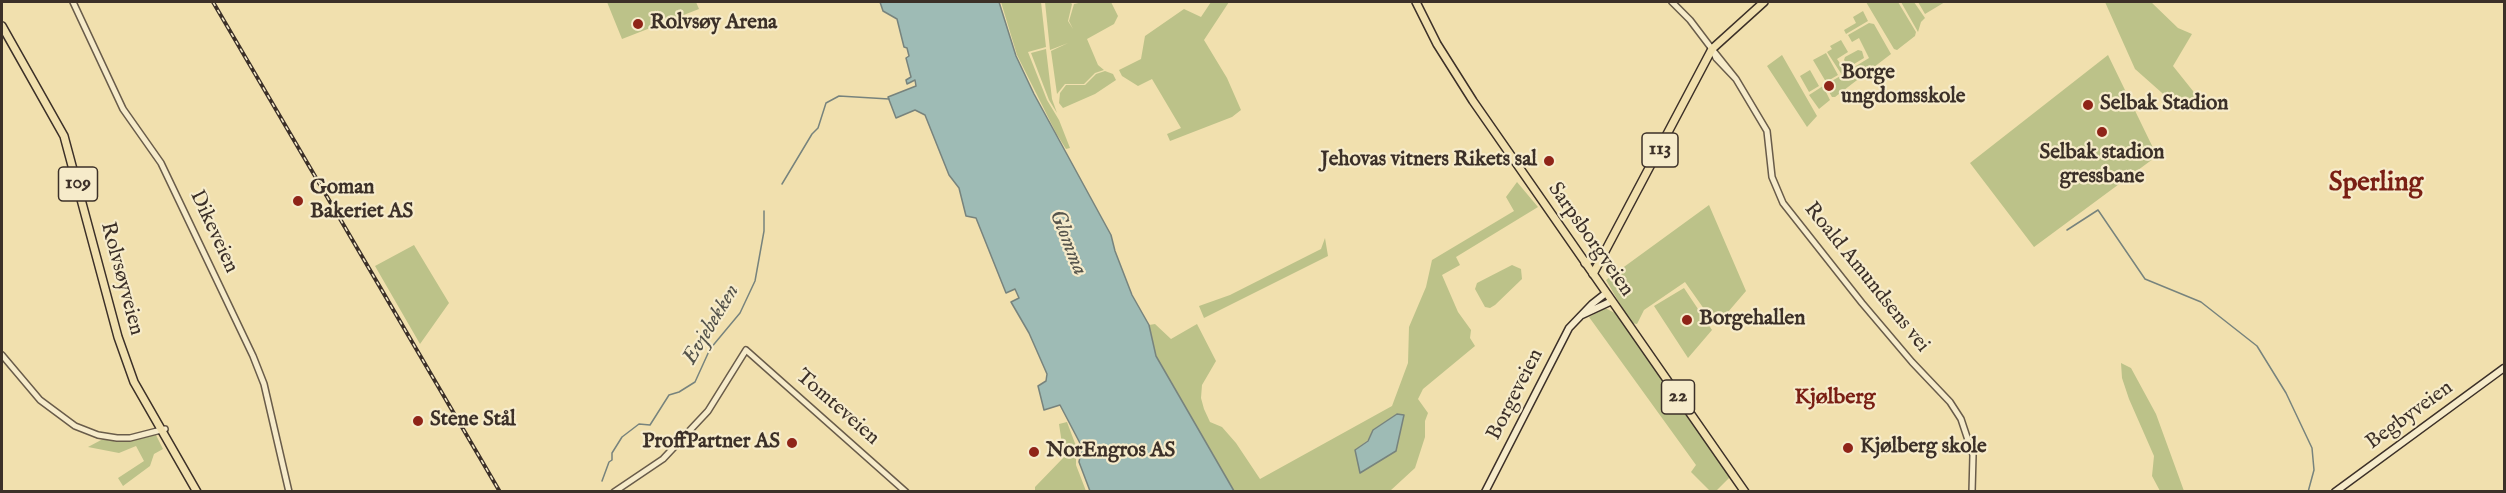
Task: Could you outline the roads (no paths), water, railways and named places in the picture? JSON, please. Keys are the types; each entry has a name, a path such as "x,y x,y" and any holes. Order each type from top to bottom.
{"main road":[{"name":"Sarpsborgveien","path":"1416,2 1455,75 1745,492"},
{"name":"113","path":"1593,274 1712,49 1764,2"},
{"name":"Rolvsøyveien","path":"2,26 58,123 68,147 118,337 134,378 199,492"},
{"name":"113","path":"1585,263 1605,250"},
{"name":"Borgeveien","path":"1485,492 1569,328 1579,316 1606,293"},
{"path":"1579,316 1612,301"},
{"name":"Begbyveien","path":"2335,492 2505,368"}],"street":[{"name":"Dikeveien","path":"73,2 123,109 161,163 253,356 264,384 289,492"},
{"name":"Roald Amundsens vei","path":"1672,2 1690,20 1716,58 1736,79 1767,131 1772,177 1784,203 1862,303 1912,362 1950,402 1961,419 1969,436 1973,455 1972,492"},
{"name":"Tomteveien","path":"615,492 663,459 686,435 708,411 746,350 906,492"},
{"path":"2,355 40,400 75,426 107,437 130,438 161,427"}],"water":[{"name":"Glomma","path":"880,2 999,2 1016,56 1034,94 1111,235 1132,295 1149,325 1156,356 1234,491 1090,491 1079,462 1082,447 1060,405 1044,410 1038,386 1046,381 1047,374 1029,333 1011,302 1019,298 1015,289 1006,293 976,218 966,216 959,188 949,175 925,115 915,110 896,118 888,97 916,86 915,80 907,84 906,80 911,77 906,58 909,56 907,48 904,47 897,19 883,11"},
{"path":"1397,414 1404,415 1396,451 1360,473 1355,450 1368,441 1373,430"}],"waterway":[{"name":"Evjebekken","path":"782,184 812,134 818,128 826,103 839,96 889,99"},
{"path":"2067,230 2098,210 2145,279 2201,302 2257,346 2286,393 2312,448 2314,470 2308,492"},
{"name":"Evjebekken","path":"602,481 609,462 612,460 612,453 622,437 639,424 650,425 669,395 695,382 710,349 740,313 755,281 764,231 764,211"}],"railway":[{"path":"213,2 500,492"}],"place":[{"name":"Rolvsøy Arena","path":"638,24"},
{"name":"Borge ungdomsskole","path":"1829,86"},
{"name":"Selbak Stadion","path":"2088,105"},
{"name":"Selbak stadion gressbane","path":"2102,132"},
{"name":"Jehovas vitners Rikets sal","path":"1549,161"},
{"name":"Goman Bakeriet AS","path":"298,201"},
{"name":"Borgehallen","path":"1687,320"},
{"name":"Stene Stål","path":"418,421"},
{"name":"ProffPartner AS","path":"792,443"},
{"name":"Kjølberg skole","path":"1848,448"},
{"name":"NorEngros AS","path":"1034,452"}],"district":[{"name":"Sperling","path":"2376,184"},
{"name":"Kjølberg","path":"1835,398"}]}
